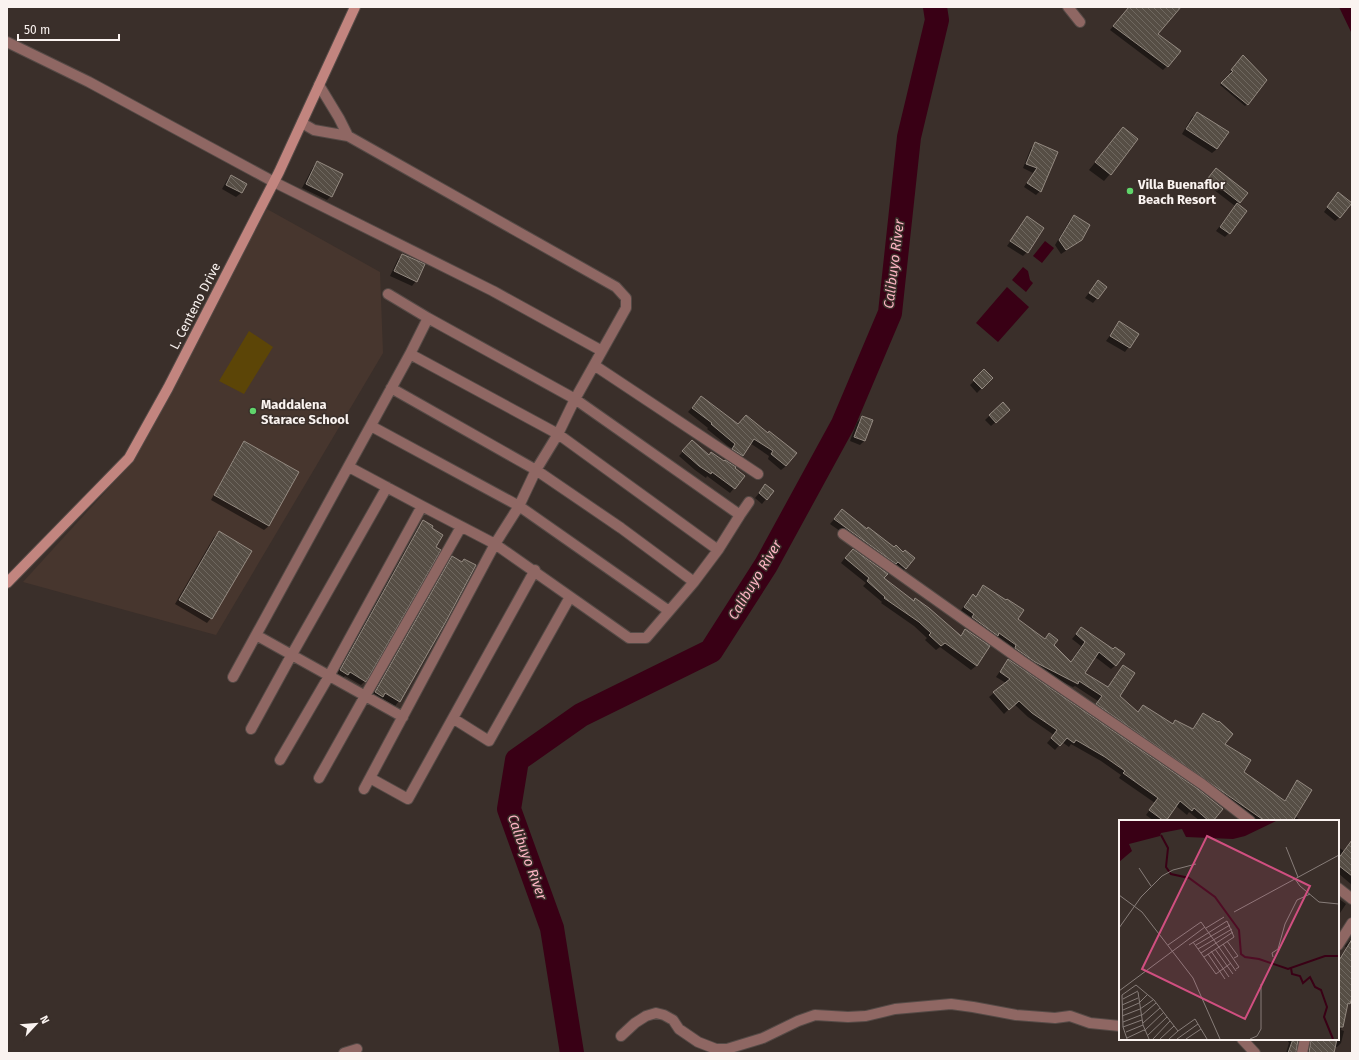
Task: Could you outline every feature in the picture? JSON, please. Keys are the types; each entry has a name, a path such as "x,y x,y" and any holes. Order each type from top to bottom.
{"street":[{"name":"L. Centeno Drive","path":"7,583 129,458 168,388 274,182 355,7"},
{"path":"1068,7 1080,22"},
{"path":"7,42 89,82 274,182 493,291 602,352"},
{"path":"319,85 348,136"},
{"path":"302,123 314,130 348,136 616,287 626,298 626,308 575,399 558,434 536,470 519,506 495,544 364,789"},
{"path":"388,294 428,318 575,399 740,515"},
{"path":"233,677 349,467 428,318"},
{"path":"410,354 558,434 718,550"},
{"path":"594,365 758,474"},
{"path":"391,388 536,470 620,528 694,582"},
{"path":"371,426 519,506 669,611"},
{"path":"349,467 495,544 630,638 646,638 694,582 718,550 749,502"},
{"path":"252,729 291,656 387,486"},
{"path":"280,760 329,676 422,506"},
{"path":"319,778 364,696 461,527"},
{"path":"843,534 1022,661 1202,784 1249,820"},
{"path":"370,778 408,799 454,718 534,570"},
{"path":"454,718 489,741 570,597"},
{"path":"256,636 403,717"},
{"path":"1339,889 1352,899"},
{"path":"1339,943 1352,923"},
{"path":"621,1036 635,1023 646,1016 656,1013 673,1020 679,1029 698,1042 716,1049 727,1049 763,1038 798,1021 815,1015 848,1017 866,1016 895,1009 951,1004 1016,1015 1055,1018 1070,1016 1090,1023 1119,1026"},
{"path":"1243,1040 1255,1053"},
{"path":"1302,1053 1305,1040"},
{"path":"344,1053 357,1049"}],"shaded area":[{"path":"1339,7 1352,7 1352,34"},
{"name":"Maddalena Starace School","path":"267,209 380,272 383,353 216,635 23,582 126,469"},
{"path":"1045,241 1054,248 1042,263 1033,256"},
{"path":"1023,267 1028,271 1030,280 1033,283 1026,292 1012,280"},
{"path":"1007,287 1029,307 998,342 976,323"},
{"path":"249,331 273,347 244,394 219,381"}],"building":[{"path":"1129,7 1181,7 1158,34 1181,51 1168,67 1113,26"},
{"path":"1243,55 1267,80 1248,105 1221,83 1233,71 1231,70"},
{"path":"1197,112 1229,132 1217,149 1186,129"},
{"path":"1123,127 1138,139 1111,175 1095,162"},
{"path":"1035,142 1058,152 1041,192 1027,183 1037,168 1026,164"},
{"path":"317,161 343,174 332,197 306,184"},
{"path":"1216,168 1248,193 1240,203 1208,178"},
{"path":"231,175 247,184 242,193 226,185"},
{"path":"1338,192 1352,203 1340,218 1327,207"},
{"path":"1237,203 1247,211 1230,234 1220,227"},
{"path":"1074,215 1090,225 1082,240 1066,250 1059,240"},
{"path":"1027,216 1044,228 1028,253 1010,241"},
{"path":"402,254 425,264 417,282 394,271"},
{"path":"1098,280 1107,287 1098,299 1089,293"},
{"path":"1119,321 1139,334 1130,348 1110,336"},
{"path":"984,369 993,378 982,389 973,380"},
{"path":"701,396 738,424 746,415 768,433 769,431 797,453 786,466 771,454 773,451 754,439 743,456 732,449 735,444 711,424 712,423 692,408"},
{"path":"1003,402 1010,410 996,423 989,415"},
{"path":"862,416 873,420 865,441 854,437"},
{"path":"692,440 709,455 711,452 724,461 725,460 736,467 735,468 745,476 735,489 712,472 711,474 699,466 682,451"},
{"path":"244,441 299,472 269,526 214,495"},
{"path":"765,484 774,491 767,500 759,493"},
{"path":"842,509 867,529 868,527 894,547 896,545 903,552 905,550 915,558 906,569 898,562 896,564 834,519"},
{"path":"423,520 443,535 436,547 441,550 366,682 350,672 348,675 340,670"},
{"path":"219,531 252,551 212,619 179,600"},
{"path":"853,549 888,574 884,578 914,601 915,598 929,608 961,636 965,629 990,646 977,666 945,643 941,646 929,635 931,633 919,622 884,598 885,597 867,581 869,578 845,558"},
{"path":"452,556 462,562 464,559 476,565 400,702 385,693 383,697 375,692"},
{"path":"983,585 1024,610 1018,619 1045,639 1049,633 1058,640 1054,645 1071,662 1085,642 1076,634 1081,627 1113,649 1115,647 1125,654 1116,666 1099,652 1085,673 1108,687 1123,665 1135,673 1120,696 1138,712 1143,705 1173,724 1175,720 1193,729 1203,713 1218,722 1219,721 1233,734 1225,744 1251,760 1244,772 1285,801 1297,780 1312,790 1294,820 1264,820 1096,704 1102,696 1079,681 1078,684 1035,662 1015,648 1016,645 999,633 998,636 972,617 974,614 964,607 973,594 976,597"},
{"path":"1008,659 1198,789 1223,809 1214,820 1208,820 1194,808 1192,811 1180,801 1167,820 1163,820 1149,810 1158,798 1123,773 1125,771 1076,740 1074,743 1067,738 1060,746 1051,738 1057,730 1032,713 1019,701 1009,710 993,692 1010,679 1000,672"},
{"path":"1352,840 1352,876 1339,866 1339,858"},
{"path":"1352,939 1352,997 1350,1004 1348,1003 1343,1027 1339,1027 1339,960"},
{"path":"1293,1040 1298,1040 1296,1053 1288,1053"},
{"path":"1311,1040 1337,1040 1334,1053 1309,1053"}],"waterway":[{"name":"Calibuyo River","path":"572,1053 552,928 509,809 517,760 581,715 711,651 766,565 843,424 890,313 909,137 937,20 935,7"}],"place":[{"name":"Villa Buenaflor Beach Resort","path":"1130,191"},
{"name":"Maddalena Starace School","path":"253,411"}]}
